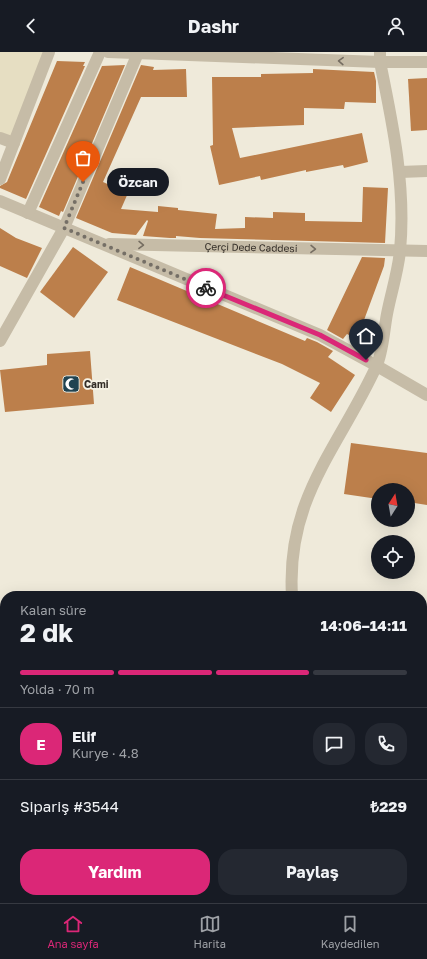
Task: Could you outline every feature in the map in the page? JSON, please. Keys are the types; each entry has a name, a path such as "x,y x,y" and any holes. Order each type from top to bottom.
{"street":[{"path":"0,179 49,52"},
{"path":"28,213 100,52"},
{"path":"108,52 380,57 427,62"},
{"path":"0,341 64,228 138,53"},
{"path":"292,591 291,577 294,543 301,512 312,483 377,366 400,252 400,172 396,138 380,57"},
{"path":"0,138 14,143"},
{"path":"400,172 427,171"},
{"path":"0,201 320,335 427,395"},
{"name":"Çerçi Dede Caddesi","path":"102,244 400,252 427,251"}],"shaded area":[{"path":"0,52 49,52 14,143 0,138"}],"building":[{"path":"57,61 85,62 83,66 85,66 26,199 0,188 0,186 7,182"},
{"path":"125,65 63,212 61,211 59,216 39,207 102,66"},
{"path":"141,65 154,67 153,70 186,69 187,97 141,97 103,182 128,193 121,209 158,212 158,206 178,208 178,210 217,214 215,229 245,228 245,217 273,218 273,212 305,213 305,221 362,222 363,187 388,188 385,243 176,236 176,238 170,238 143,236 148,221 147,220 136,235 112,233 76,218"},
{"path":"313,69 374,72 376,81 376,103 345,102 344,109 304,108 304,125 232,128 240,158 362,133 368,162 344,168 343,165 306,172 306,170 261,180 260,176 219,185 210,146 213,145 212,77 261,77 261,74 313,73"},
{"path":"427,78 427,130 411,131 408,79"},
{"path":"0,228 16,238 42,248 27,278 0,266"},
{"path":"73,247 108,272 74,318 40,292"},
{"path":"362,257 385,258 384,266 357,339 347,334 343,339 327,330"},
{"path":"130,267 305,341 307,338 317,342 333,351 328,357 355,375 331,412 310,398 320,383 282,364 117,300"},
{"path":"90,351 94,404 5,412 0,370 47,365 47,354"},
{"path":"351,443 427,453 427,505 415,503 415,483 371,483 371,498 344,494"}],"way so far":[{"path":"83,182 64,228 206,288"}],"place":[{"name":"Özcan","path":"83,182"},
{"name":"Cami","path":"71,384"}],"route":[{"path":"206,288 320,335 366,360"}]}
